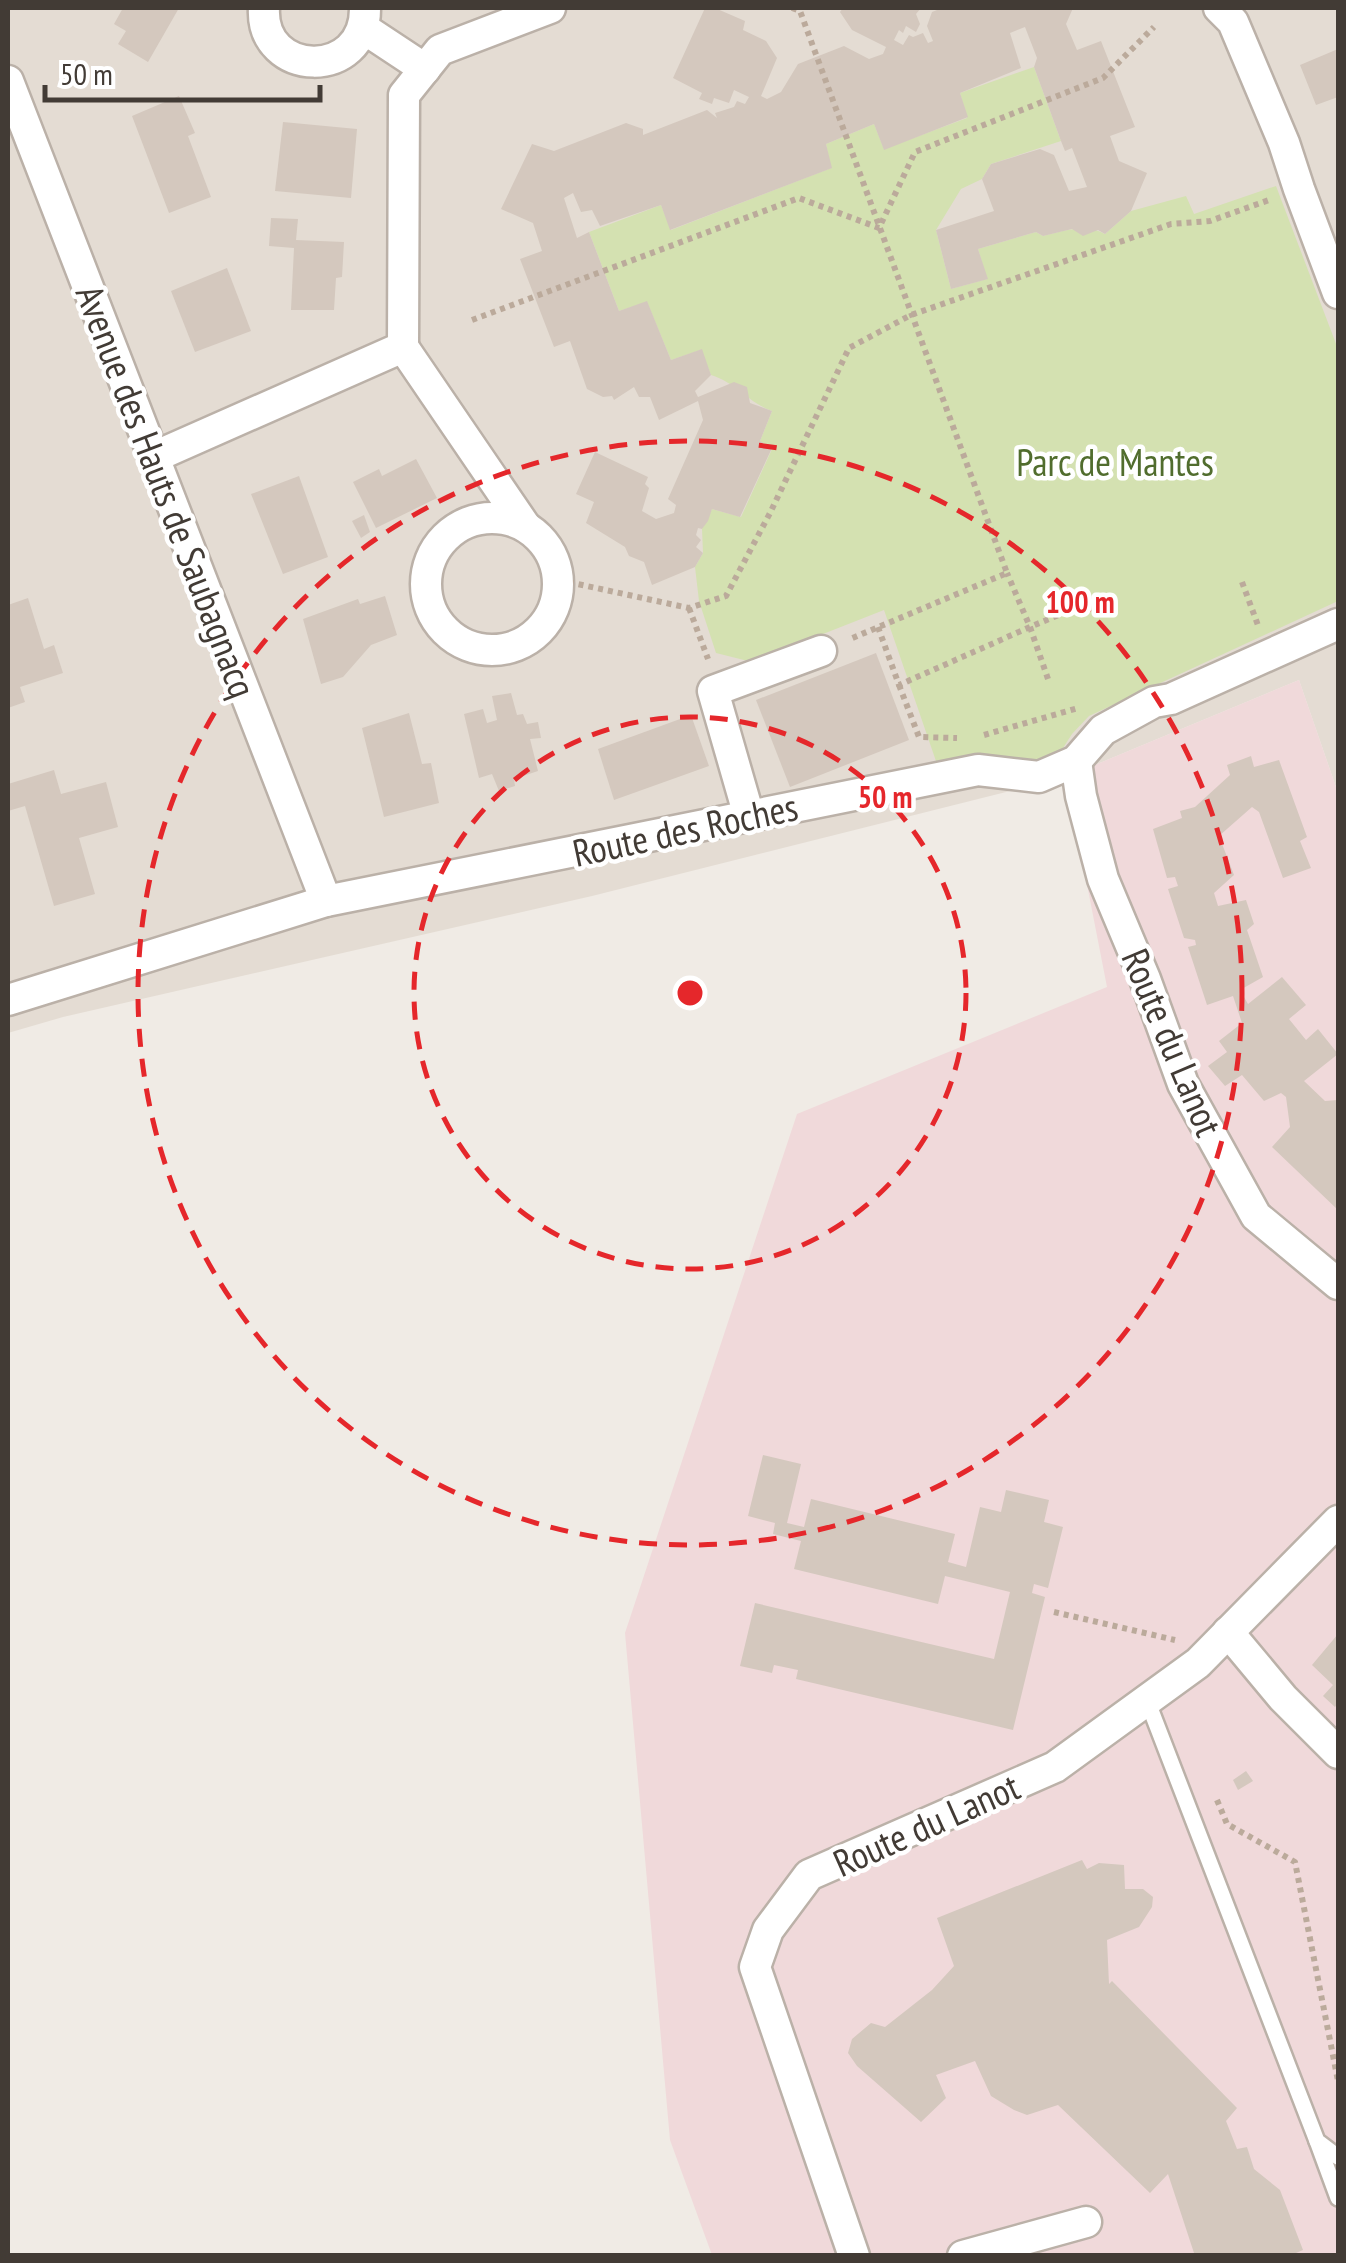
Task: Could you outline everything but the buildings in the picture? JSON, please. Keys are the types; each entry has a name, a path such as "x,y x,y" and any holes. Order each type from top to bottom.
{"street":[{"path":"264,8 269,35 279,49 293,58 310,62 342,55 355,43 364,18 425,69"},
{"path":"525,526 504,518 482,517 462,524 444,537 432,556 426,576 435,619 450,635 469,646 490,650 512,648 531,638 546,622 556,602 558,580 548,549 525,526 403,347 404,95 440,50 550,8"},
{"path":"1220,8 1233,22 1284,142 1298,190 1338,292"},
{"name":"Avenue des Hauts de Saubagnacq","path":"8,81 326,901"},
{"path":"154,457 403,347"},
{"name":"Route des Roches","path":"8,1000 326,901 978,770 1040,777 1076,760 1103,730 1154,702 1171,699 1338,624"},
{"path":"749,816 713,691 820,652"},
{"name":"Route du Lanot","path":"1076,760 1080,796 1103,879 1183,1084 1256,1216 1338,1284"},
{"name":"Route du Lanot","path":"854,2256 756,1967 768,1930 808,1875 1055,1768 1198,1663 1338,1520"},
{"path":"1220,1640 1338,1753"},
{"path":"963,2256 1086,2222"}],"lane":[{"path":"1147,1700 1338,2198"},
{"path":"1316,2141 1338,2157"}],"path":[{"path":"797,9 1048,679"},
{"path":"879,228 916,152 1103,78 1154,27"},
{"path":"558,580 688,608 726,596 849,348 910,314 1171,224 1210,221 1298,190"},
{"path":"472,320 799,198 879,228"},
{"path":"820,652 1008,573"},
{"path":"1242,582 1259,628"},
{"path":"898,685 1106,595"},
{"path":"688,608 720,688"},
{"path":"878,627 919,736 959,738"},
{"path":"978,737 1094,700"},
{"path":"1054,1612 1220,1640"},
{"path":"1212,1788 1227,1824 1295,1862 1338,2081"}],"shaded area":[{"path":"8,8 1338,8 1338,793 1299,680 1066,777 592,896 63,1017 8,1033"},
{"path":"1299,680 1338,793 1338,2255 712,2255 670,2140 625,1633 797,1114 1107,987 1066,777"}],"green space":[{"name":"Parc de Mantes","path":"1034,67 1061,141 991,164 982,179 961,189 936,230 951,289 987,279 978,249 1036,232 1043,236 1082,228 1105,234 1131,211 1186,196 1194,214 1276,186 1338,349 1338,601 1089,716 1056,759 1034,765 937,764 884,610 752,662 716,653 699,601 695,567 703,553 702,529 712,509 741,517 772,449 760,441 772,411 711,375 701,350 671,360 647,302 619,311 589,232 661,205 671,230 831,168 826,144 874,124 884,149 967,118 960,93"}]}
